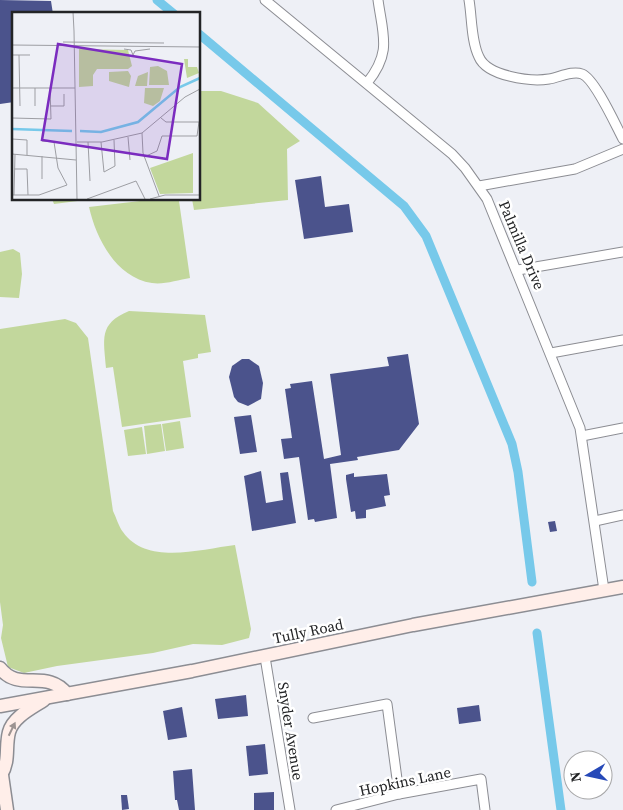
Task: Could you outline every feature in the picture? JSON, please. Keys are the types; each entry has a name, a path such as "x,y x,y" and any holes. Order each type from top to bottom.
{"main road":[{"name":"Tully Road","path":"0,706 265,657 412,625 623,587"},
{"path":"0,668 14,679 54,682 60,685 67,694 44,700 14,724 9,732 7,766 1,769 6,810"}],"street":[{"name":"Palmilla Drive","path":"265,0 367,82 452,154 479,186 496,217 574,410 582,436 604,590"},
{"path":"367,82 377,70 384,54 378,0"},
{"path":"469,0 477,53 482,63 521,79 545,80 573,73 582,74 591,81 623,139"},
{"path":"479,186 575,169 623,149"},
{"path":"518,270 623,252"},
{"path":"551,353 623,340"},
{"path":"582,436 623,428"},
{"path":"594,521 623,516"},
{"name":"Snyder Avenue","path":"265,657 290,810"},
{"path":"313,718 387,704 399,794"},
{"name":"Hopkins Lane","path":"336,810 399,794 481,779 485,810"}],"green space":[{"path":"200,91 221,91 258,103 300,141 287,149 288,200 194,210 192,200 200,200"},
{"path":"52,200 85,200 54,204"},
{"path":"148,200 179,201 190,278 166,283 152,283 139,280 128,273 110,255 97,231 89,207"},
{"path":"13,249 20,253 22,274 19,298 0,297 0,252"},
{"path":"129,311 205,315 211,352 198,354 198,358 183,361 191,417 122,427 113,367 106,368 104,341 105,334 112,321"},
{"path":"65,319 76,323 88,338 113,511 122,530 133,542 146,549 160,552 191,552 235,545 251,629 249,638 222,645 193,644 153,653 57,666 24,673 8,667 1,638 3,625 0,602 0,329"},
{"path":"180,421 184,448 166,451 162,424"},
{"path":"161,424 165,451 147,454 144,426"},
{"path":"142,427 146,454 128,456 124,430"}],"building":[{"path":"0,0 51,1 53,12 12,12 12,102 0,104"},
{"path":"321,176 325,207 349,204 353,232 304,239 295,180"},
{"path":"408,354 419,424 399,450 357,457 358,460 330,464 337,518 315,522 314,519 308,520 299,457 284,459 281,439 292,438 285,389 291,388 290,384 312,381 324,459 341,455 330,374 389,366 387,357"},
{"path":"242,359 249,359 259,366 263,383 261,399 248,406 238,402 234,397 229,377 232,366"},
{"path":"251,415 257,452 240,454 234,417"},
{"path":"261,471 266,503 283,500 280,473 288,472 296,523 252,531 244,476"},
{"path":"354,473 354,477 387,474 390,495 384,496 386,506 366,510 366,518 356,519 355,511 351,512 346,475"},
{"path":"555,521 557,531 550,532 548,522"},
{"path":"246,695 248,716 218,719 215,699"},
{"path":"479,705 481,721 459,724 457,708"},
{"path":"182,707 187,737 168,740 163,711"},
{"path":"265,744 268,774 249,776 246,746"},
{"path":"192,769 195,810 179,810 177,800 175,800 173,771"},
{"path":"274,792 274,810 254,810 254,793"},
{"path":"121,795 127,795 129,809 122,810"}],"waterway":[{"path":"157,0 172,12"},
{"path":"200,35 404,206 426,236 512,444 518,472 532,582"},
{"path":"537,633 561,810"}]}
